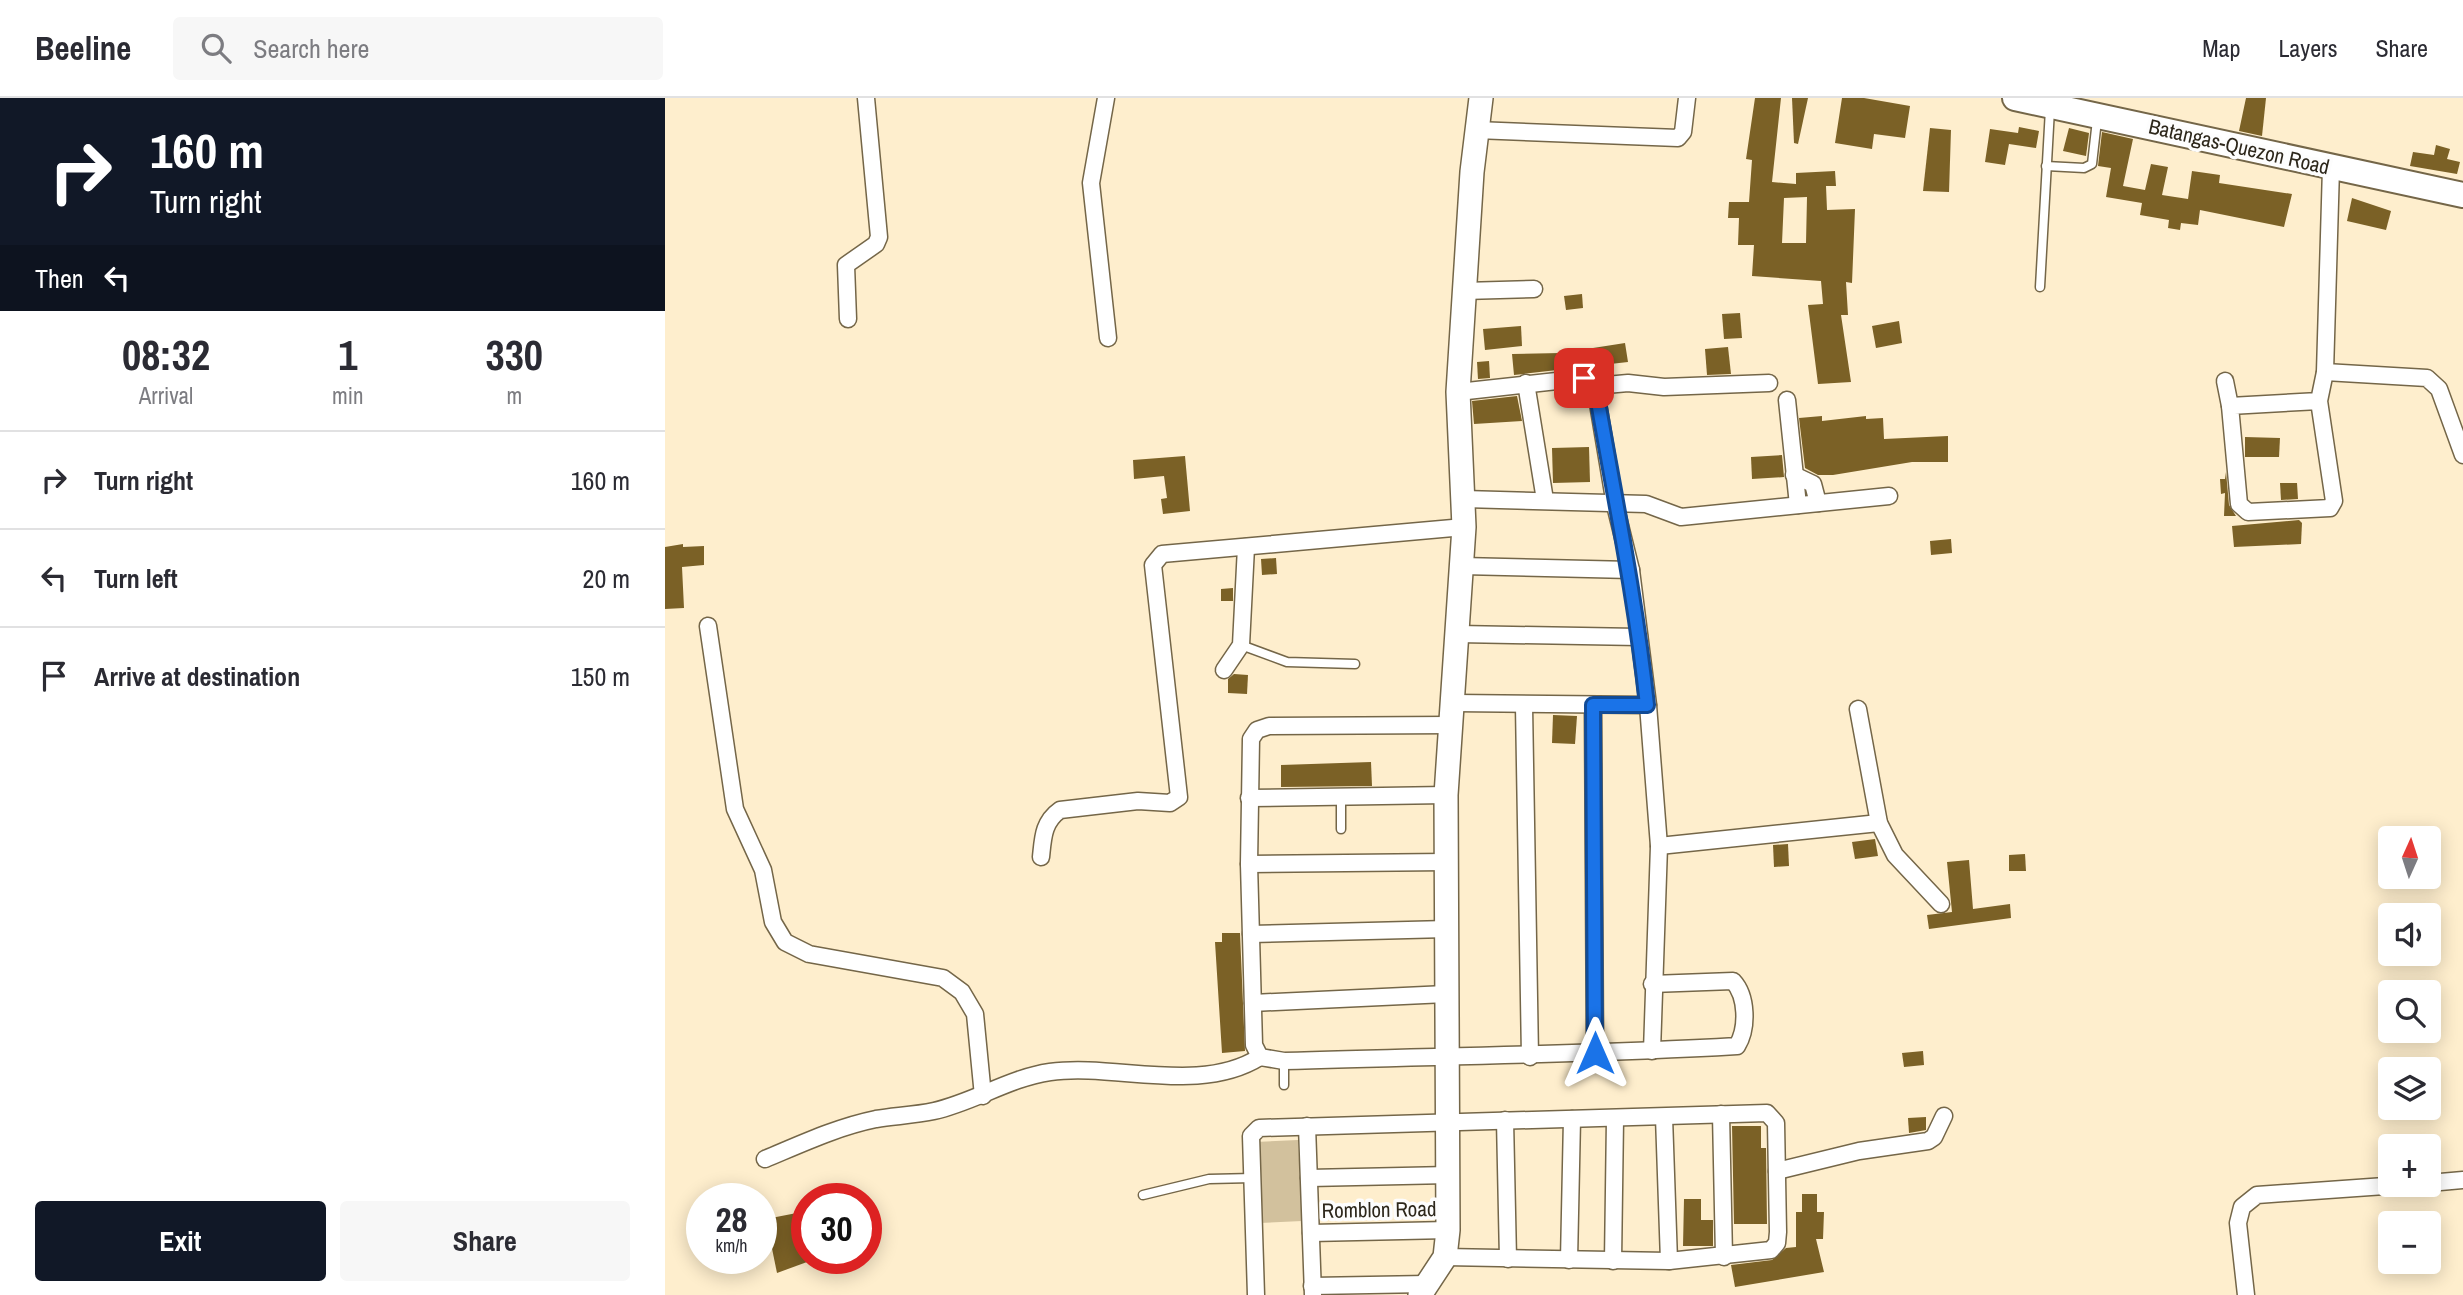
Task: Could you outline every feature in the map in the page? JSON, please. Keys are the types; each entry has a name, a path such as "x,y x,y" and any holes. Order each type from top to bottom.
{"main road":[{"name":"Batangas-Quezon Road","path":"2020,99 2050,106 2085,108 2331,168 2463,195"}],"street":[{"path":"848,319 846,265 876,244 879,237 866,98"},
{"path":"1105,98 1091,183 1108,338"},
{"path":"1307,1126 1313,1290 1424,1290 1445,1257 1448,1230 1450,1175 1446,795 1464,527 1458,392 1476,130 1481,98"},
{"path":"1476,130 1678,138 1683,132 1687,98"},
{"path":"2225,381 2230,406 2239,504 2248,512 2330,508 2334,501 2319,401 2325,372 2331,168"},
{"path":"1464,291 1491,288 1534,289"},
{"path":"2325,372 2427,379 2439,389 2463,456"},
{"path":"1458,392 1584,378 1595,386 1627,383 1664,387 1769,383"},
{"path":"1526,383 1545,500"},
{"path":"1595,386 1615,505 1630,570 1647,705 1659,846 1652,984 1652,1051"},
{"path":"1787,400 1798,505"},
{"path":"2230,406 2319,401"},
{"path":"1794,475 1813,484 1818,503"},
{"path":"1464,499 1653,505 1681,517 1889,496"},
{"path":"1041,857 1044,829 1050,818 1060,810 1138,801 1170,803 1179,797 1153,565 1156,558 1162,554 1464,527"},
{"path":"1224,670 1241,645 1246,547"},
{"path":"1462,566 1630,570"},
{"path":"708,626 735,809 763,870 773,922 785,942 809,954 943,978 963,992 975,1014 983,1096"},
{"path":"1458,635 1639,637"},
{"path":"1593,705 1595,1053"},
{"path":"1260,1057 1254,1045 1249,864 1251,740 1257,730 1269,726 1453,714 1524,706 1647,705"},
{"path":"1524,706 1530,1057"},
{"path":"1858,709 1879,823 1895,855 1941,904"},
{"path":"1249,798 1446,795"},
{"path":"1659,846 1879,823"},
{"path":"1249,864 1447,862"},
{"path":"1251,934 1447,929"},
{"path":"765,1159 831,1132 875,1119 934,1111 983,1096 1025,1077 1053,1072 1197,1074 1245,1066 1260,1057 1284,1061 1448,1055 1530,1057 1737,1046 1745,1033 1741,990 1733,981 1652,984"},
{"path":"1253,1003 1446,994"},
{"path":"1256,1295 1251,1136 1259,1128 1767,1113 1776,1123 1777,1243 1771,1250 1669,1261 1445,1257"},
{"path":"1721,1114 1724,1257"},
{"path":"1777,1171 1859,1151 1928,1141 1934,1137 1944,1116"},
{"path":"1664,1117 1669,1261"},
{"path":"1569,1260 1572,1119"},
{"path":"1613,1261 1615,1119"},
{"path":"1505,1120 1507,1259"},
{"path":"1309,1178 1450,1175"},
{"path":"2441,1182 2463,1180"},
{"path":"2246,1295 2238,1223 2242,1207 2257,1195 2378,1186"},
{"name":"Romblon Road","path":"1311,1233 1448,1230"}],"lane":[{"path":"2040,287 2050,106"},
{"path":"2046,166 2084,168 2092,164 2085,108"},
{"path":"1241,645 1287,662 1355,664"},
{"path":"1341,797 1341,829"},
{"path":"1284,1061 1284,1085"},
{"path":"1143,1195 1209,1179 1253,1178"}],"shaded area":[{"path":"1298,1140 1302,1221 1259,1223 1255,1142"}],"building":[{"path":"1755,98 1781,98 1772,182 1796,184 1796,173 1835,171 1836,186 1826,186 1827,210 1855,209 1852,283 1846,282 1848,315 1841,315 1851,382 1818,384 1808,305 1823,304 1821,281 1752,276 1754,245 1738,245 1739,218 1728,218 1729,202 1749,202 1752,160 1746,159","holes":["1807,197 1806,243 1782,243 1784,198"]},
{"path":"1792,98 1808,98 1798,144 1794,143"},
{"path":"1842,98 1864,98 1910,106 1905,138 1874,134 1872,149 1835,143"},
{"path":"2246,98 2266,98 2262,136 2239,131"},
{"path":"2019,127 2039,131 2036,148 2009,144 2005,165 1985,162 1990,129 2018,133"},
{"path":"1930,128 1951,130 1949,192 1923,191"},
{"path":"2069,128 2089,133 2086,156 2063,151"},
{"path":"2102,132 2133,139 2123,186 2145,190 2151,164 2168,167 2162,195 2188,199 2192,171 2220,175 2219,183 2292,194 2284,227 2200,210 2198,225 2181,223 2180,230 2168,228 2169,220 2140,215 2142,203 2106,197 2111,168 2098,166"},
{"path":"2436,145 2450,149 2447,159 2460,162 2457,174 2410,166 2413,152 2434,155"},
{"path":"2352,198 2391,211 2386,230 2347,221"},
{"path":"1582,294 1583,308 1566,310 1564,296"},
{"path":"1740,313 1742,338 1724,339 1722,314"},
{"path":"1899,321 1902,343 1876,348 1872,326"},
{"path":"1521,326 1522,346 1485,350 1483,329"},
{"path":"1625,343 1628,362 1514,375 1512,354 1561,353"},
{"path":"1728,347 1731,374 1707,375 1705,349"},
{"path":"1489,361 1490,378 1478,379 1477,362"},
{"path":"1517,396 1522,421 1474,424 1472,401"},
{"path":"1822,416 1822,421 1866,416 1866,419 1883,418 1884,439 1948,436 1948,462 1912,462 1818,475 1805,468 1799,418"},
{"path":"2245,437 2280,438 2279,457 2245,457"},
{"path":"1589,447 1590,482 1553,483 1552,448"},
{"path":"1782,455 1784,477 1752,479 1751,457"},
{"path":"1185,456 1190,511 1163,514 1161,499 1167,498 1164,476 1134,479 1133,460"},
{"path":"2226,472 2229,505 2236,516 2224,516 2225,493 2221,494 2220,479 2225,479"},
{"path":"2280,483 2297,483 2298,499 2281,500"},
{"path":"2299,520 2302,523 2301,544 2234,547 2232,526"},
{"path":"1951,539 1952,553 1931,555 1930,541"},
{"path":"683,544 683,547 704,546 704,565 682,567 684,608 665,609 665,547"},
{"path":"1276,558 1277,574 1262,575 1261,559"},
{"path":"1233,588 1233,601 1221,601 1221,589"},
{"path":"1234,674 1248,675 1247,694 1228,693 1228,679"},
{"path":"1553,715 1577,716 1575,744 1552,743"},
{"path":"1371,762 1372,786 1281,787 1281,765"},
{"path":"1875,839 1878,856 1855,859 1852,842"},
{"path":"1788,844 1789,866 1774,867 1773,845"},
{"path":"2025,854 2026,871 2009,871 2009,855"},
{"path":"1969,860 1973,909 2010,904 2011,918 1929,929 1927,915 1952,912 1947,862"},
{"path":"1222,933 1240,933 1245,1051 1222,1053 1215,942 1222,942"},
{"path":"1923,1051 1924,1065 1904,1067 1902,1053"},
{"path":"1926,1117 1926,1130 1909,1133 1908,1118"},
{"path":"1732,1126 1761,1126 1761,1148 1766,1148 1767,1224 1734,1224"},
{"path":"1802,1194 1817,1194 1817,1212 1824,1212 1823,1239 1816,1239 1824,1272 1735,1287 1731,1265 1772,1260 1786,1248 1796,1247 1796,1212 1802,1212"},
{"path":"1684,1199 1701,1199 1701,1220 1713,1220 1713,1246 1683,1246"},
{"path":"791,1214 791,1268 777,1273 777,1217"}],"route":[{"path":"1584,378 1595,386 1597,396 1615,505 1630,570 1647,705 1593,705 1595,1053"}]}
